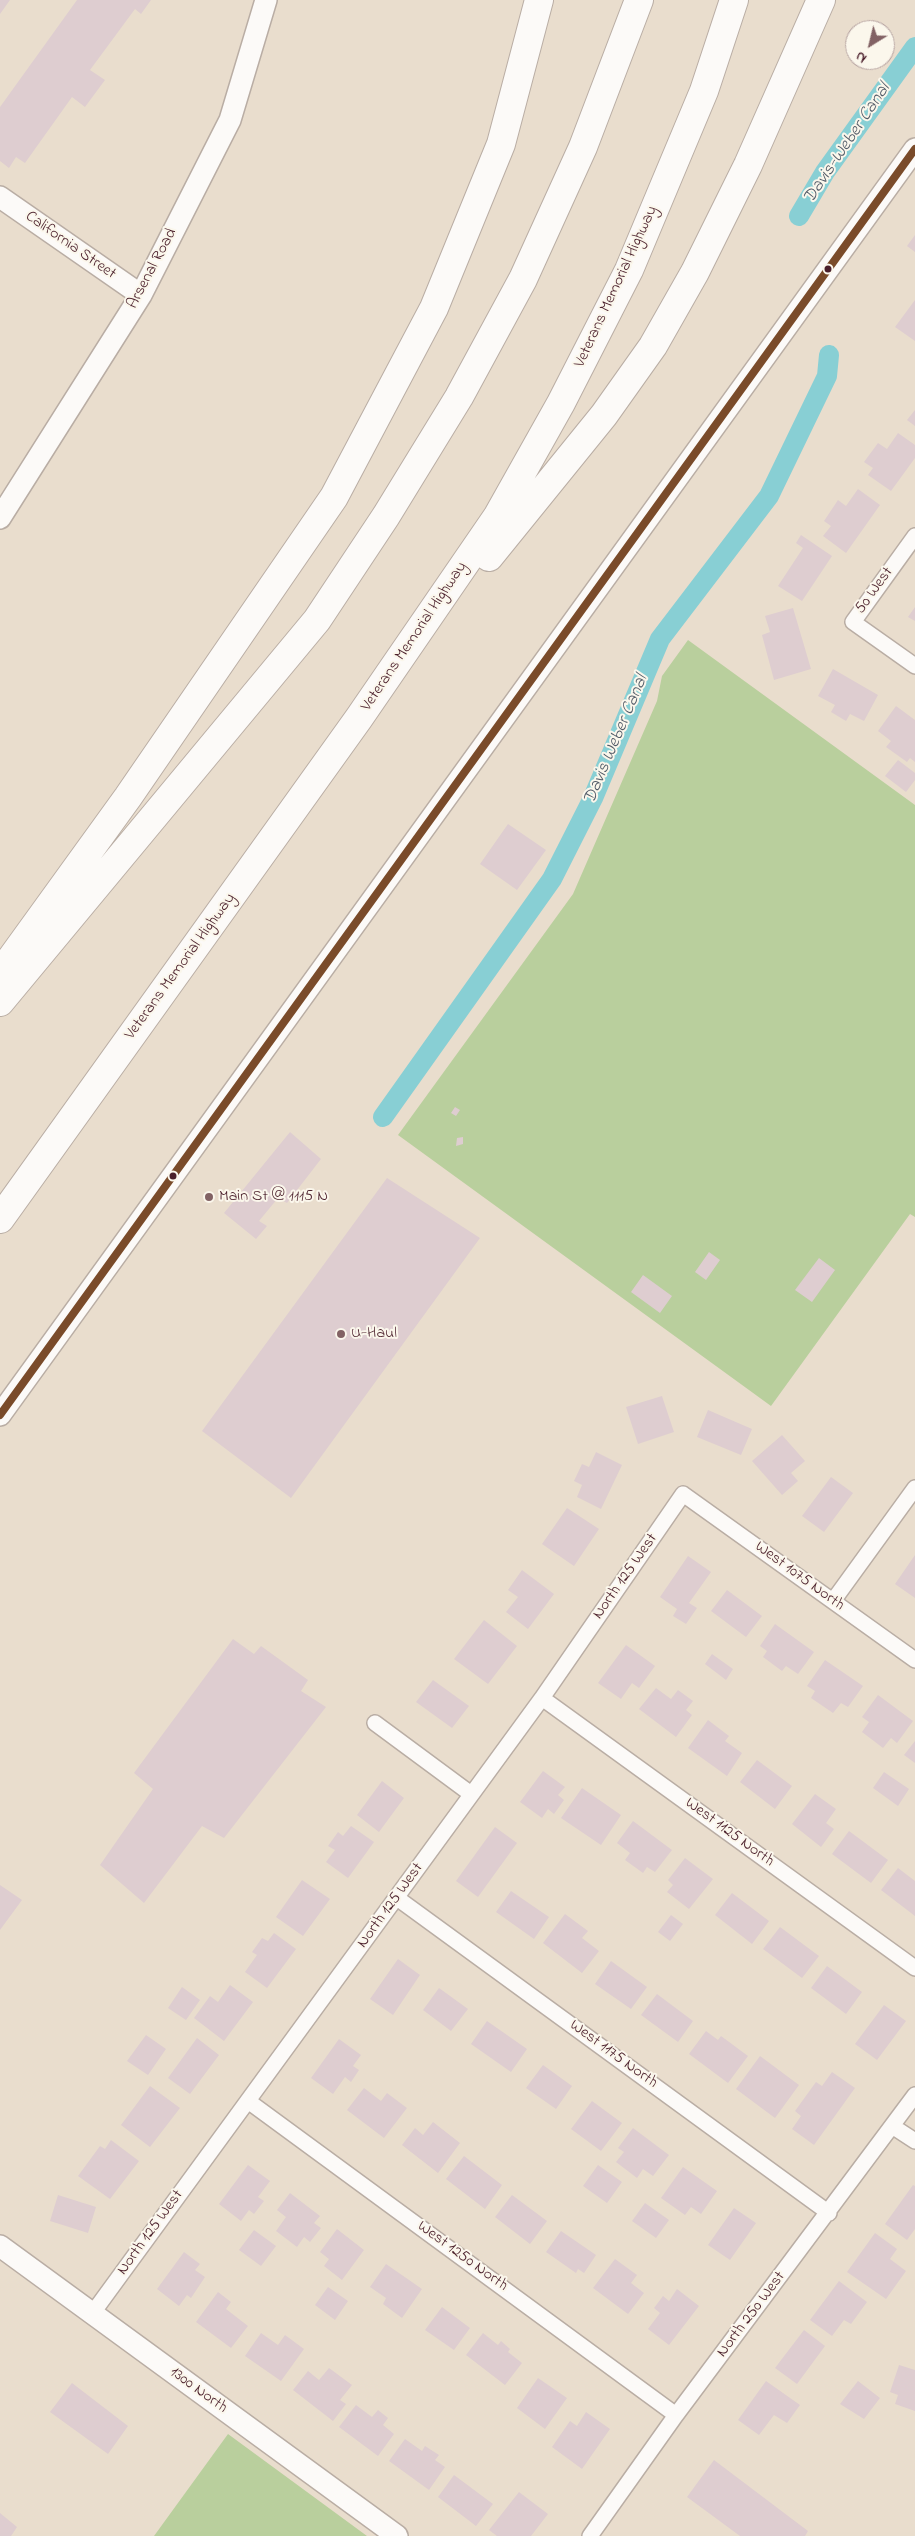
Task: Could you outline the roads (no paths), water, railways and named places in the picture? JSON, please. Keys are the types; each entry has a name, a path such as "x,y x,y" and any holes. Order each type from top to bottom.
{"highway":[{"path":"0,974 128,797 334,497 434,308 501,144 539,0"},
{"path":"0,1002 316,620 386,516 459,398 522,279 583,147 639,0"},
{"name":"Veterans Memorial Highway","path":"0,1219 359,718 497,517 561,403 629,270 704,91 734,0"},
{"path":"359,718 604,415 653,346 695,272 748,165 821,0"}],"main road":[{"name":"Arsenal Road","path":"0,518 141,296 230,120 266,0"},
{"path":"0,1415 915,149"},
{"name":"California Street","path":"0,197 141,296"},
{"name":"1300 North","path":"0,2246 397,2536"}],"street":[{"name":"50 West","path":"915,536 853,622 915,666"},
{"path":"833,1601 915,1488"},
{"name":"West 1075 North","path":"684,1494 915,1660"},
{"name":"North 125 West","path":"92,2314 542,1698 684,1494"},
{"name":"West 1125 North","path":"542,1698 915,1968"},
{"path":"375,1723 471,1794"},
{"name":"West 1175 North","path":"397,1898 828,2213"},
{"name":"North 250 West","path":"590,2536 676,2415 915,2095"},
{"name":"West 1250 North","path":"248,2101 676,2415"},
{"path":"892,2126 915,2141"}],"waterway":[{"name":"Davis-Weber Canal","path":"799,216 825,172 915,47"},
{"name":"Davis Weber Canal","path":"383,1117 552,879 593,798 660,639 769,496 827,376 829,355"}],"place":[{"name":"Main St @ 1115 N","path":"209,1197"},
{"name":"U-Haul","path":"341,1334"}]}
